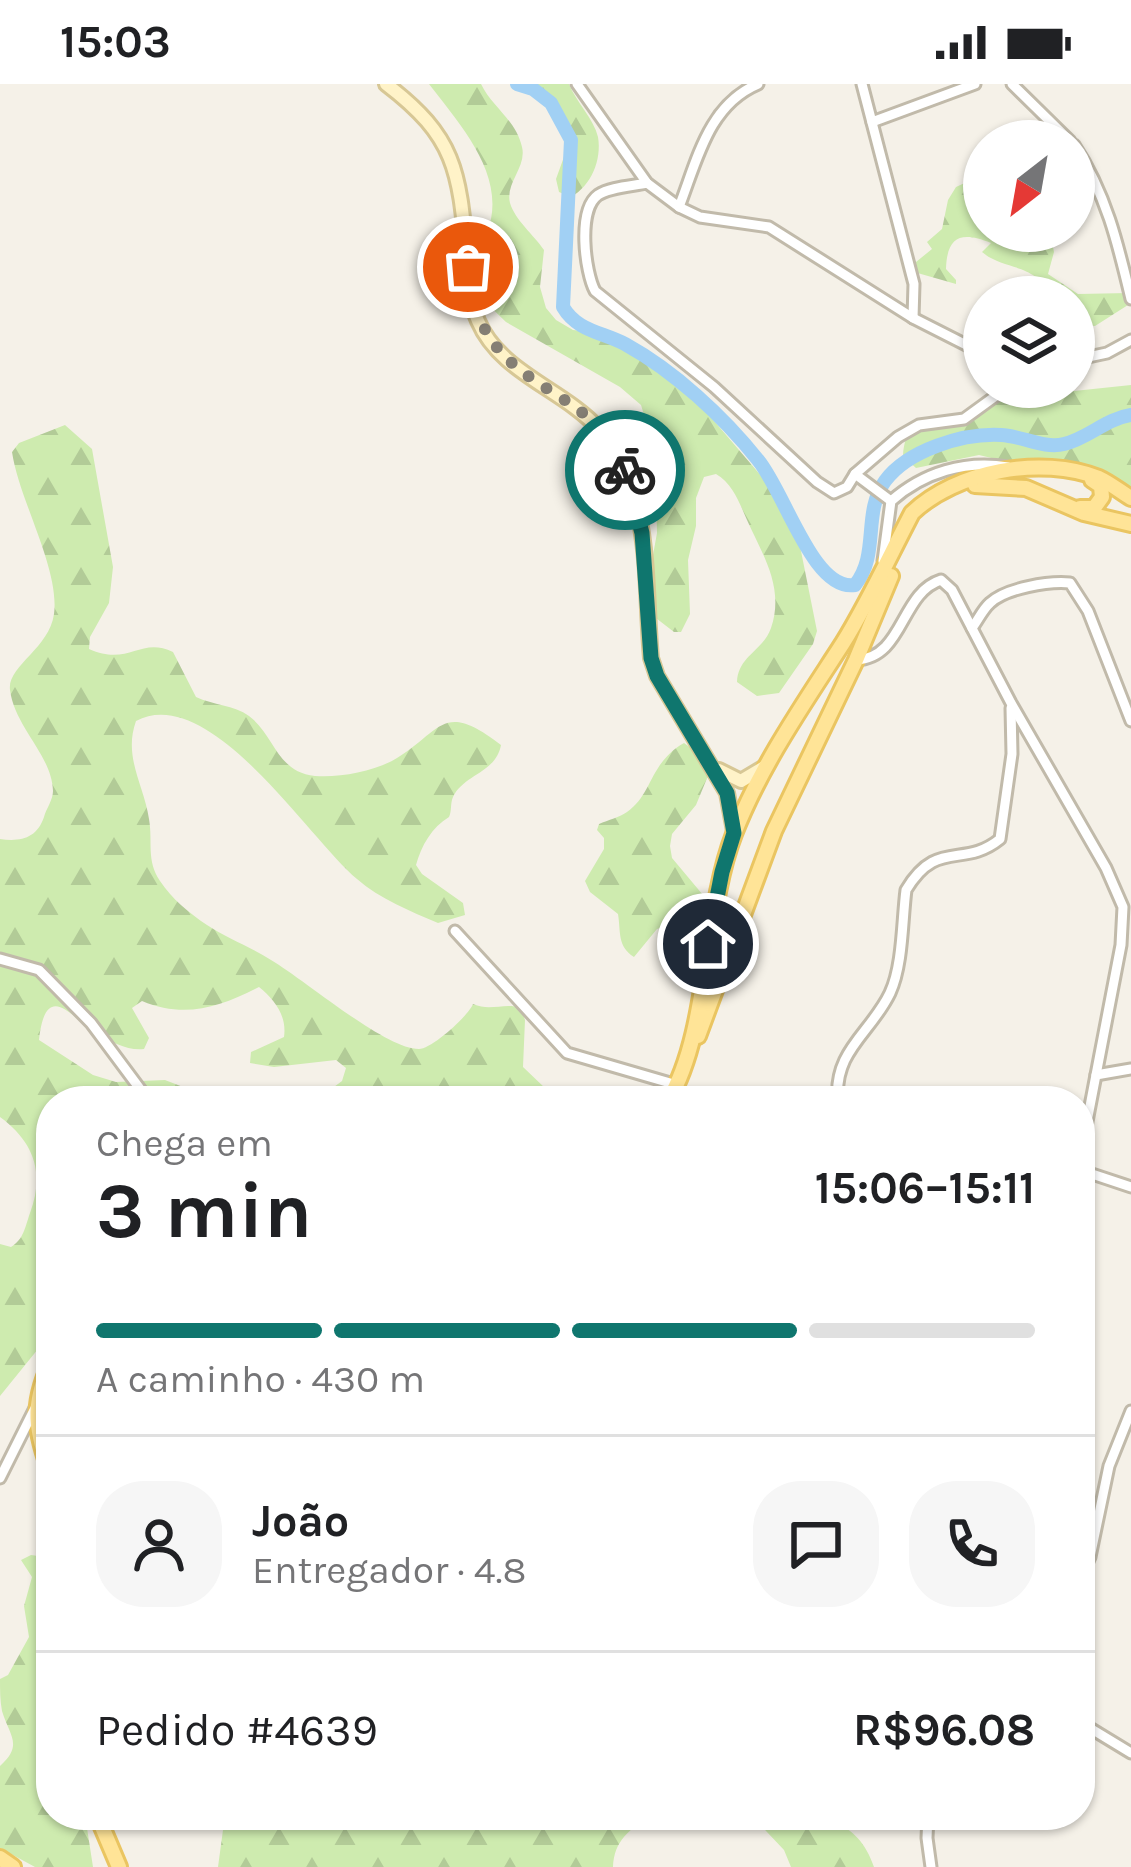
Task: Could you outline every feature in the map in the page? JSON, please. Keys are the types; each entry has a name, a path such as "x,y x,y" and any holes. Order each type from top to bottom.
{"main road":[{"path":"386,84 418,109 440,134 453,160 463,205 470,296 491,345 597,427 621,460 642,533 651,658 657,676 727,793 734,833"},
{"path":"683,1068 734,833 766,766 879,579 912,513 928,497 964,480 1019,469 1098,478 1131,498"},
{"path":"1069,507 1094,508 1102,497 1101,486 1076,473"},
{"path":"676,1086 774,831 912,531 937,501 963,487 988,483 1026,488 1069,507 1131,524"},
{"path":"710,761 726,777 740,781 766,766"},
{"path":"722,872 726,888 734,894 744,893 755,880"},
{"path":"36,1405 36,1420"},
{"path":"103,1830 119,1867"},
{"path":"0,1858 13,1867"}],"street":[{"path":"577,84 647,183 679,207 700,217 769,227 913,318 963,343"},
{"path":"679,207 724,105 758,84"},
{"path":"862,84 914,284 913,318"},
{"path":"872,122 976,84"},
{"path":"1012,84 1049,120"},
{"path":"1095,178 1113,224 1131,299"},
{"path":"647,183 600,194 592,202 584,248 586,274 595,291 715,387 817,482 834,493 847,487 909,431 964,419 979,408"},
{"path":"1095,355 1131,340"},
{"path":"888,498 928,476 968,464 1019,469"},
{"path":"859,477 888,498"},
{"path":"879,579 888,498"},
{"path":"856,660 870,660 886,650 917,598 931,584 941,580 952,590 1123,907 1121,945 1094,1086"},
{"path":"972,628 998,597 1057,581 1070,583 1088,611 1131,721"},
{"path":"838,1086 839,1069 850,1045 890,993 906,890 915,876 924,864 943,856 986,850 1000,839 1012,754 1011,703"},
{"path":"455,931 567,1053 648,1086"},
{"path":"0,959 39,970 91,1023 137,1086"},
{"path":"1096,1076 1131,1069"},
{"path":"1095,1175 1131,1187"},
{"path":"0,1478 35,1408"},
{"path":"1095,1533 1109,1466 1131,1411"},
{"path":"1095,1731 1131,1753"},
{"path":"929,1830 931,1867"}],"green space":[{"path":"429,84 481,84 515,129 523,154 510,203 544,250 540,287 546,308 556,320 573,330 601,333 662,368 781,499 798,536 817,631 779,693 757,696 737,682 742,666 771,628 774,585 738,500 716,474 704,477 696,498 688,560 690,614 681,632 652,615 655,451 641,405 620,387 506,322 476,293 477,265 491,219 489,182 474,146"},
{"path":"531,84 569,84 596,130 599,146 594,172 571,197 559,192 556,179 567,137 551,100"},
{"path":"963,184 963,237 949,249 946,269 956,284 914,272 916,262 932,249 927,242 942,229 956,187"},
{"path":"982,252 1054,252 1051,276 1034,276"},
{"path":"1129,293 1128,305 1095,326 1095,294"},
{"path":"1131,385 1131,492 979,455 916,468 903,456 906,439 922,421 969,415 983,408 1095,408 1095,389"},
{"path":"65,425 92,449 113,567 109,603 90,637 89,649 114,655 152,647 173,652 196,697 249,716 284,760 302,773 335,776 379,767 454,722 482,731 501,745 493,762 458,789 449,817 432,832 418,858 416,865 422,874 463,903 465,915 438,923 385,899 357,879 256,770 195,724 165,715 136,721 132,747 149,819 153,866 181,905 404,1046 419,1049 432,1044 473,1004 521,1008 523,1067 543,1086 335,1086 346,1068 336,1060 274,1067 250,1063 251,1052 284,1037 279,1009 259,987 188,1010 142,1001 132,1008 149,1038 144,1049 108,1040 55,1006 48,1010 39,1040 93,1075 116,1082 165,1080 180,1086 36,1086 36,1172 21,1137 0,1117 0,839 33,834 53,791 47,765 19,717 10,690 15,673 45,637 54,614 51,576 12,452 19,443"},
{"path":"684,743 706,759 710,771 696,805 672,834 670,846 672,858 703,895 692,917 657,929 634,957 622,944 618,914 590,892 585,881 604,849 599,824 635,805 664,760"},
{"path":"36,1185 36,1352 0,1396 0,1244 11,1247 21,1236"},
{"path":"36,1556 36,1830 87,1830 93,1867 35,1867 0,1848 0,1766 13,1746 2,1711 0,1679 8,1675 29,1637 24,1606 32,1577 21,1560"},
{"path":"223,1830 631,1830 620,1843 613,1867 218,1867"},
{"path":"765,1830 848,1830 865,1848 874,1867 791,1867 784,1850"}],"waterway":[{"path":"517,84 551,103 571,140 563,307 583,326 662,367 713,411 758,460 813,557 840,583 855,585 863,573 878,493 907,460 937,446 986,435 1064,444 1131,415"}],"way so far":[{"path":"468,267 470,296 491,345 597,427 625,470"}],"route":[{"path":"625,470 642,533 651,658 732,809 734,833 708,944"}]}
